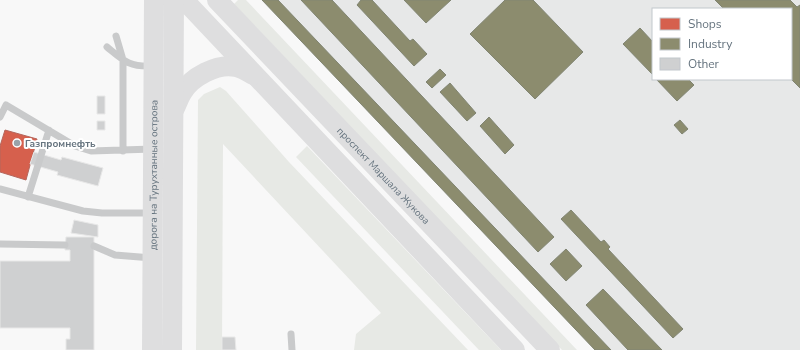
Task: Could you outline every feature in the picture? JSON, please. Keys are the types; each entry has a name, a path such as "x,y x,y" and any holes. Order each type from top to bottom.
{"main road":[{"name":"дорога на Турухтанные острова","path":"154,0 154,66 163,149 163,214 172,350"},
{"name":"дорога на Турухтанные острова","path":"163,149 173,112 174,0"},
{"path":"184,0 253,75 515,350"},
{"name":"проспект Маршала Жукова","path":"217,0 550,350"},
{"path":"173,112 182,92 192,81 206,72 219,68 235,67 253,75"},
{"name":"дорога на Турухтанные острова","path":"152,350 152,258 163,214"}],"lane":[{"path":"116,36 123,60 123,151"},
{"path":"107,48 135,67 154,66"},
{"path":"0,117 3,105 80,148 91,151 163,149"},
{"path":"28,197 49,130"},
{"path":"0,189 89,212 163,214"},
{"path":"0,244 66,245"},
{"path":"94,246 115,255 152,258"},
{"path":"291,334 292,350"}],"shaded area":[{"path":"238,0 246,0 577,350 562,350 234,4"},
{"path":"262,0 800,0 800,350 595,350"},
{"path":"220,87 226,91 289,162 468,350 354,350 356,334 381,313 223,144 222,350 196,350 198,100 204,94"},
{"path":"307,146 501,350 479,350 296,157"}],"building: Shops":[{"path":"5,130 37,139 26,180 0,172 0,146"}],"building: Industry":[{"path":"262,0 278,0 611,350 595,350"},
{"path":"301,0 332,0 554,237 538,252"},
{"path":"361,0 372,0 410,41 413,39 427,54 414,66 357,5"},
{"path":"404,0 451,0 426,23"},
{"path":"505,0 533,0 583,52 535,99 470,34"},
{"path":"715,0 790,0 797,7 800,5 800,88 792,80 792,8 723,8"},
{"path":"640,28 652,41 652,74 623,44"},
{"path":"440,69 446,75 432,88 426,82"},
{"path":"657,80 689,80 694,85 677,101"},
{"path":"450,83 476,113 467,121 440,92"},
{"path":"489,117 514,145 505,154 480,126"},
{"path":"680,120 688,129 682,134 674,125"},
{"path":"571,210 601,242 604,240 610,247 608,249 683,329 673,338 561,219"},
{"path":"566,249 582,266 566,281 550,264"},
{"path":"603,289 662,350 628,350 586,305"}],"building: Other":[{"path":"97,96 105,96 105,114 97,114"},
{"path":"97,121 105,121 105,130 97,130"},
{"path":"34,152 61,160 62,157 103,168 98,186 57,175 58,172 30,164"},
{"path":"74,220 98,225 98,237 71,233"},
{"path":"66,237 94,237 94,350 66,350 66,339 70,339 70,328 0,328 0,261 70,261 70,250 65,250"},
{"path":"222,337 235,337 236,350 222,350"}],"place":[{"name":"Газпромнефть","path":"17,143"}]}
